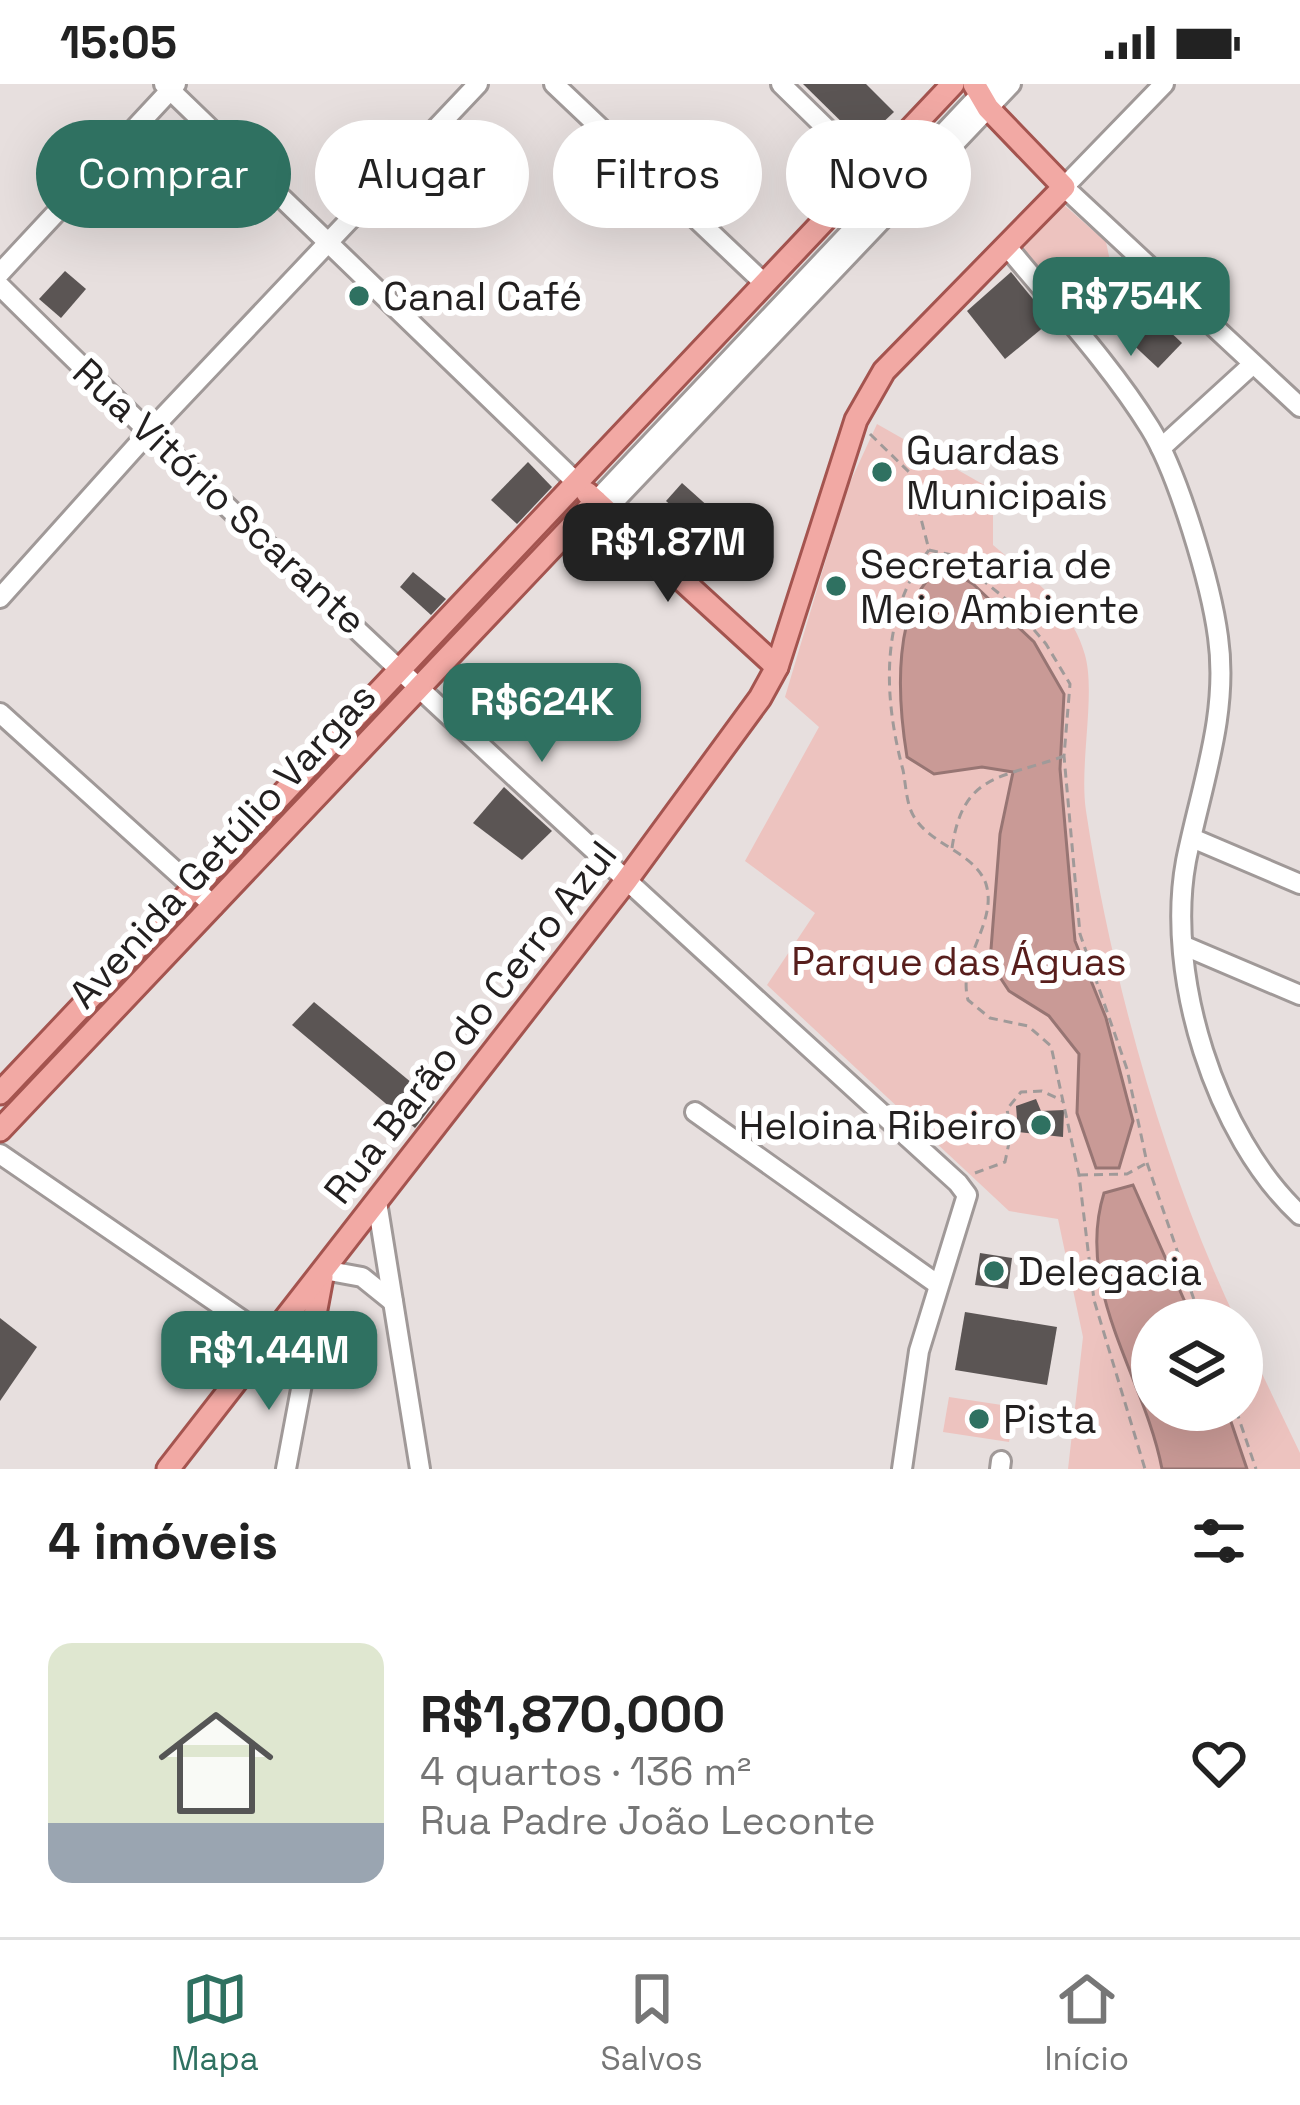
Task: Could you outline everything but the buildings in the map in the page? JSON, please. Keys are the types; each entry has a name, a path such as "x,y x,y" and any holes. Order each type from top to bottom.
{"main road":[{"name":"Avenida Getúlio Vargas","path":"932,120 966,91"},
{"path":"966,91 1064,187"},
{"name":"Rua Barão do Cerro Azul","path":"168,1469 626,881 760,698 777,667 856,420 884,371 1009,249 1064,187"},
{"name":"Avenida Getúlio Vargas","path":"4,1083 818,228"},
{"path":"577,483 777,667"},
{"name":"Avenida Getúlio Vargas","path":"0,1130 420,687 601,505"},
{"path":"305,1368 324,1270"}],"street":[{"path":"0,598 148,433 478,84"},
{"path":"554,84 764,284"},
{"path":"781,84 818,120"},
{"name":"Avenida Getúlio Vargas","path":"601,505 966,91 1011,84"},
{"path":"1164,84 1064,187 1300,407"},
{"path":"0,274 170,86 325,244 577,483"},
{"path":"1009,249 1142,416 1161,448 1211,599 1221,665 1218,718 1183,888 1199,1041 1214,1088 1251,1156 1300,1214"},
{"name":"Rua Vitório Scarante","path":"0,286 148,433 963,1190"},
{"path":"1161,448 1253,364"},
{"path":"0,713 214,906"},
{"path":"1192,838 1300,884"},
{"path":"1186,947 1300,995"},
{"path":"4,1083 30,1101"},
{"path":"695,1112 937,1284"},
{"path":"0,1154 271,1338 305,1368 286,1469"},
{"path":"902,1469 919,1352 963,1190"},
{"path":"377,1202 420,1469"},
{"path":"324,1270 362,1277 393,1302"}],"path":[{"path":"856,420 909,472 929,550"},
{"path":"929,550 952,554 1012,604 1046,644 1070,684 1062,756 1080,934 1127,1069 1147,1163 1195,1299"},
{"path":"929,550 905,582 890,643 889,704 914,816 932,839 952,850 986,883 987,907 965,964 968,1000 990,1018 1028,1026 1051,1046 1079,1175 1094,1300 1145,1469"},
{"path":"952,850 957,814 974,788 1062,756"},
{"path":"963,1190 1005,1162 1011,1133 1007,1109 1021,1092 1042,1091 1064,1101"},
{"path":"1079,1175 1127,1174 1147,1163"},
{"path":"1243,1431 1256,1469"}],"green space":[{"path":"1063,204 1106,242 1116,289 1102,306 1079,304 1022,250"},
{"name":"Parque das Águas","path":"877,424 993,490 993,545 1060,607 1079,637 1089,689 1086,811 1110,939 1163,1136 1227,1299 1131,1299 1131,1431 1263,1431 1263,1376 1300,1453 1300,1469 1068,1469 1083,1337 1058,1219 1009,1211 767,985 815,913 745,861 819,727 785,697 847,489"},
{"name":"Pista","path":"949,1397 1015,1407 1009,1442 943,1432"}],"shaded area":[{"path":"943,566 973,584 1034,642 1064,694 1060,769 1075,941 1106,1018 1133,1121 1119,1168 1096,1168 1077,1113 1079,1054 1049,1016 1009,991 990,962 1000,834 1013,772 982,767 934,774 907,757 900,682 906,627 926,582"},
{"path":"1133,1185 1184,1299 1131,1299 1131,1376 1098,1264 1097,1229 1104,1193"},
{"path":"1152,1431 1234,1431 1247,1469 1162,1469"}],"place":[{"name":"Canal Café","path":"359,296"},
{"name":"Guardas Municipais","path":"882,472"},
{"name":"Secretaria de Meio Ambiente","path":"836,586"},
{"name":"Heloina Ribeiro","path":"1041,1125"},
{"name":"Delegacia","path":"994,1271"},
{"name":"Pista","path":"979,1419"}]}
